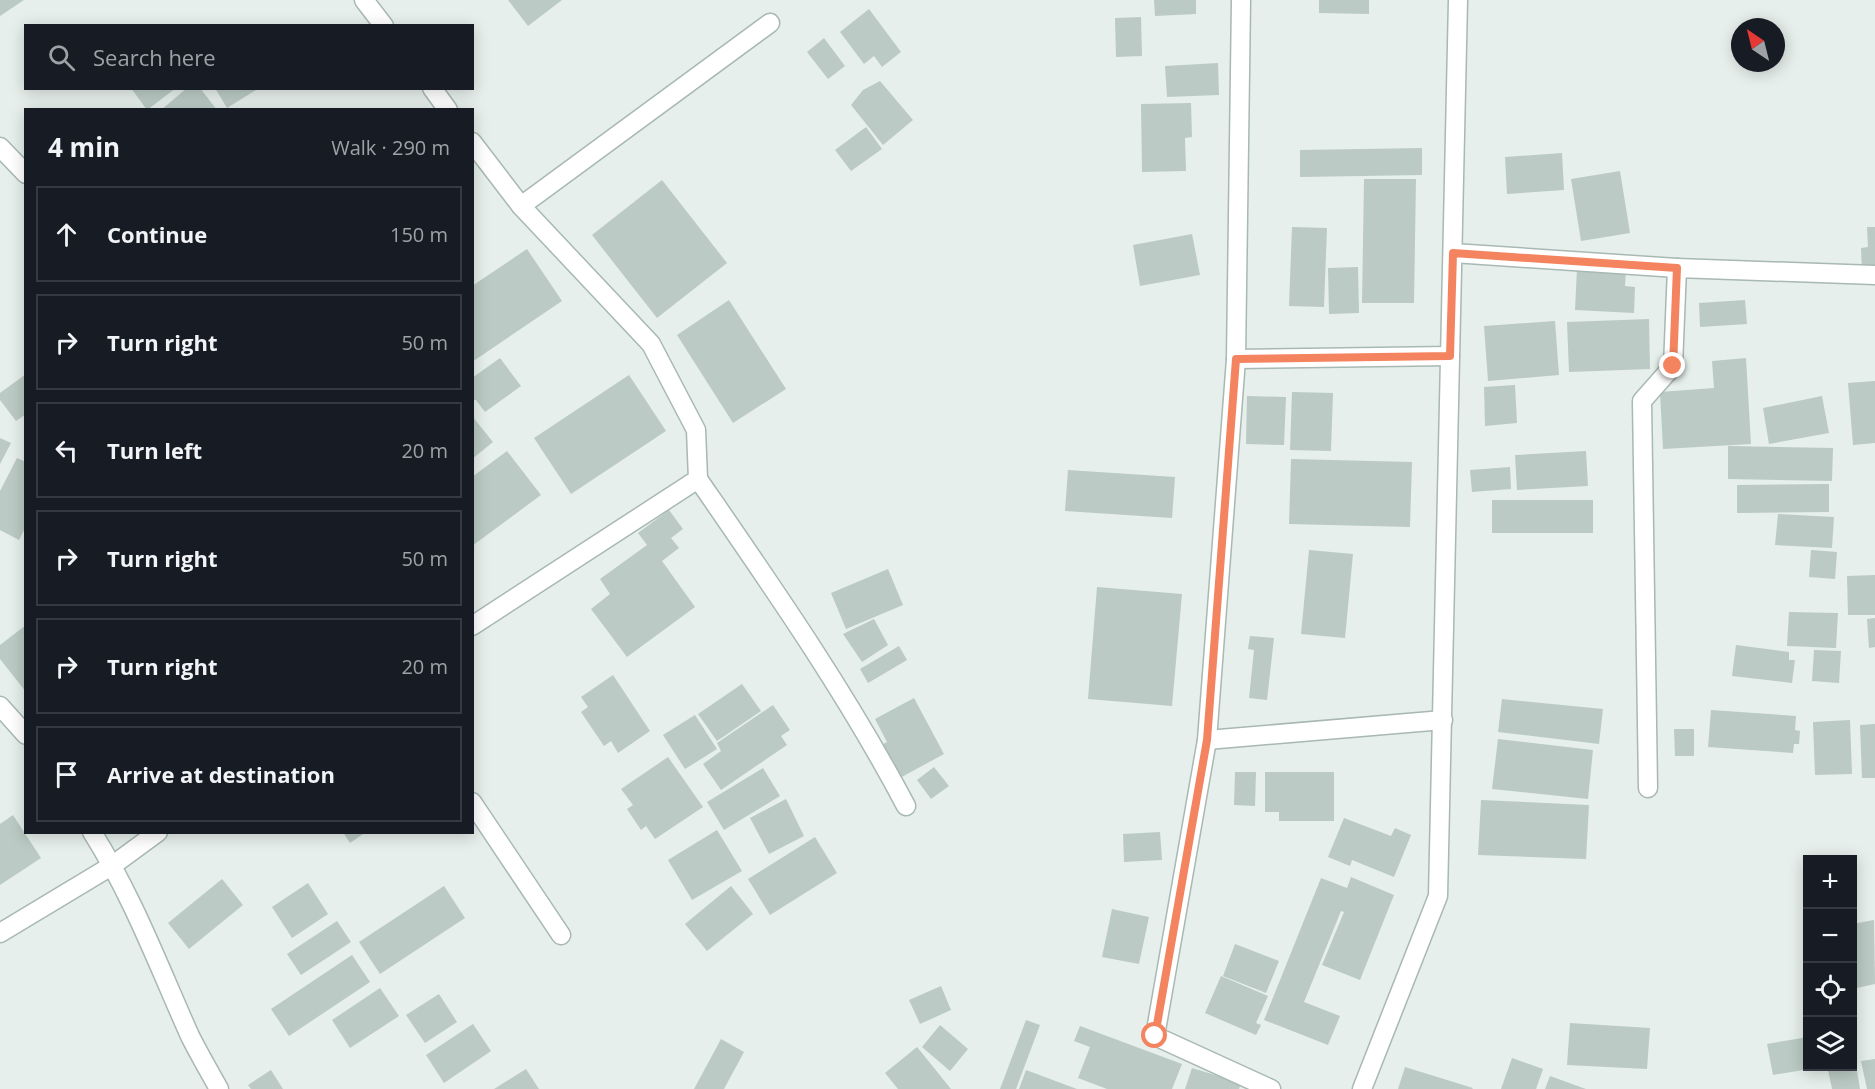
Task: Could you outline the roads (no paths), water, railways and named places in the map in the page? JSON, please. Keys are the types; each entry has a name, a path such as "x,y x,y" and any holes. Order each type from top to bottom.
{"street":[{"path":"364,0 382,24"},
{"path":"1241,0 1236,359 1207,740 1155,1036 1270,1089"},
{"path":"1362,1089 1438,896 1458,0"},
{"path":"521,206 770,23"},
{"path":"433,90 447,108"},
{"path":"474,145 521,206 651,344 696,430 698,478 786,607 880,757 906,806"},
{"path":"0,147 24,172"},
{"path":"1453,253 1677,268 1875,275"},
{"path":"1648,788 1642,401 1673,366 1677,268"},
{"path":"1236,359 1450,356"},
{"path":"474,625 698,478"},
{"path":"0,706 24,733"},
{"path":"1207,740 1443,720"},
{"path":"474,805 561,935"},
{"path":"93,834 113,865 141,921 191,1038 219,1089"},
{"path":"0,933 113,865 155,834"}]}
